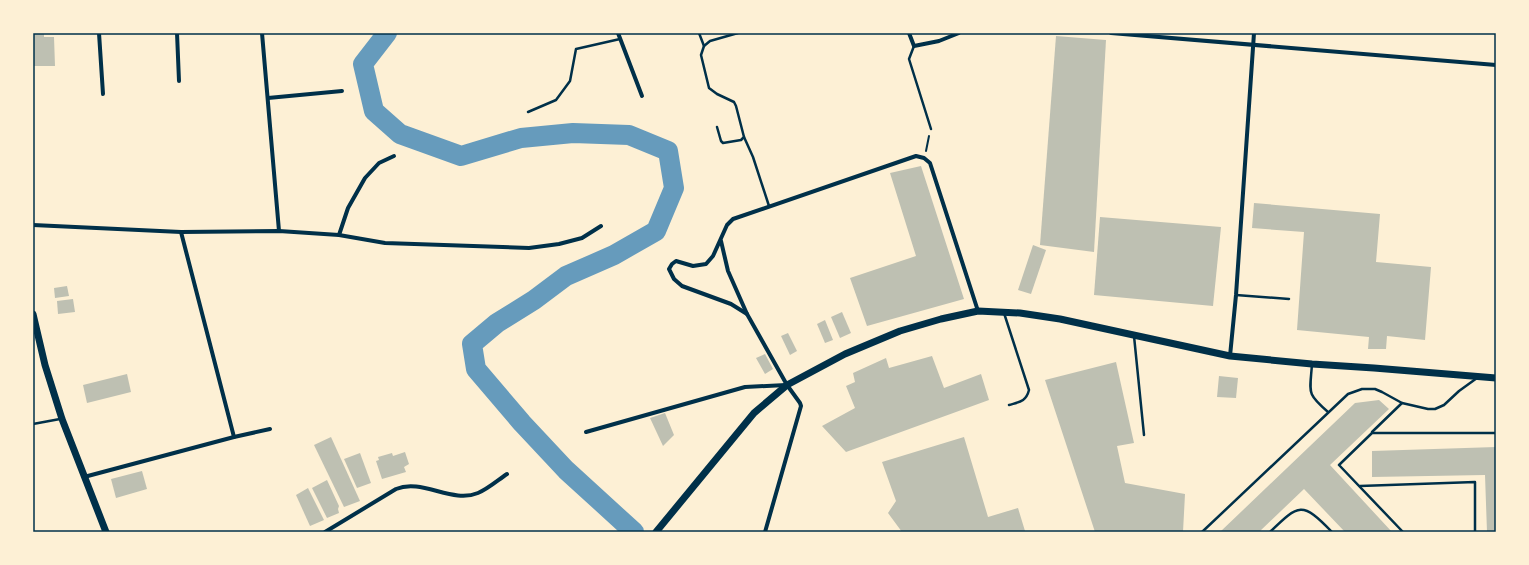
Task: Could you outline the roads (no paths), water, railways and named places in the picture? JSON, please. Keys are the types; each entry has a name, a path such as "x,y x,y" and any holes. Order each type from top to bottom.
{"main road":[{"path":"656,532 754,413 787,385 845,354 900,331 941,319 978,311 1020,313 1060,319 1230,356 1312,364 1496,378"},
{"path":"33,314 45,365 62,419 106,532"}],"street":[{"path":"99,33 103,94"},
{"path":"178,33 179,81"},
{"path":"262,33 279,231"},
{"path":"618,33 642,96"},
{"path":"909,33 914,46 940,41 960,33"},
{"path":"1111,33 1496,65"},
{"path":"1230,356 1236,295 1254,33"},
{"path":"268,98 342,91"},
{"path":"339,235 348,208 365,178 379,163 394,156"},
{"path":"747,314 731,304 682,286 674,279 669,269 672,264 676,261 693,266 706,264 713,256 727,226 733,219 916,156 924,158 930,163 978,311"},
{"path":"33,225 181,232 279,231 339,235 385,243 529,248 559,244 582,238 601,226"},
{"path":"181,232 234,437"},
{"path":"721,240 728,271 747,314 787,385 802,407 765,532"},
{"path":"586,432 745,387 787,385"},
{"path":"84,477 234,437 270,430"},
{"path":"325,532 396,489 404,486 465,495 478,493 507,474"}],"lane":[{"path":"699,33 704,46"},
{"path":"738,33 710,41 704,46 701,55 708,85 712,91 734,102 736,106 744,137 753,157 770,207"},
{"path":"528,112 556,100 570,81 576,49 620,38"},
{"path":"914,46 909,58 931,129"},
{"path":"717,127 723,143 742,140 744,137"},
{"path":"1236,295 1289,299"},
{"path":"1004,312 1029,390 1027,397 1023,400 1009,405"},
{"path":"1134,336 1144,435"},
{"path":"1312,364 1310,394 1328,412"},
{"path":"1202,532 1348,394 1362,389 1375,390 1382,392 1402,403 1428,409 1440,407 1479,377"},
{"path":"1402,403 1339,464 1403,532"},
{"path":"33,424 62,419"},
{"path":"1372,433 1496,433"},
{"path":"1360,486 1475,482 1475,532"},
{"path":"1270,532 1289,513 1300,509 1307,511 1318,518 1332,532"}],"waterway":[{"path":"387,33 363,64 374,111 400,134 461,156 521,138 573,133 629,135 668,151 674,188 656,231 614,255 566,276 534,300 497,323 472,344 476,369 522,423 566,470 634,532"}]}
